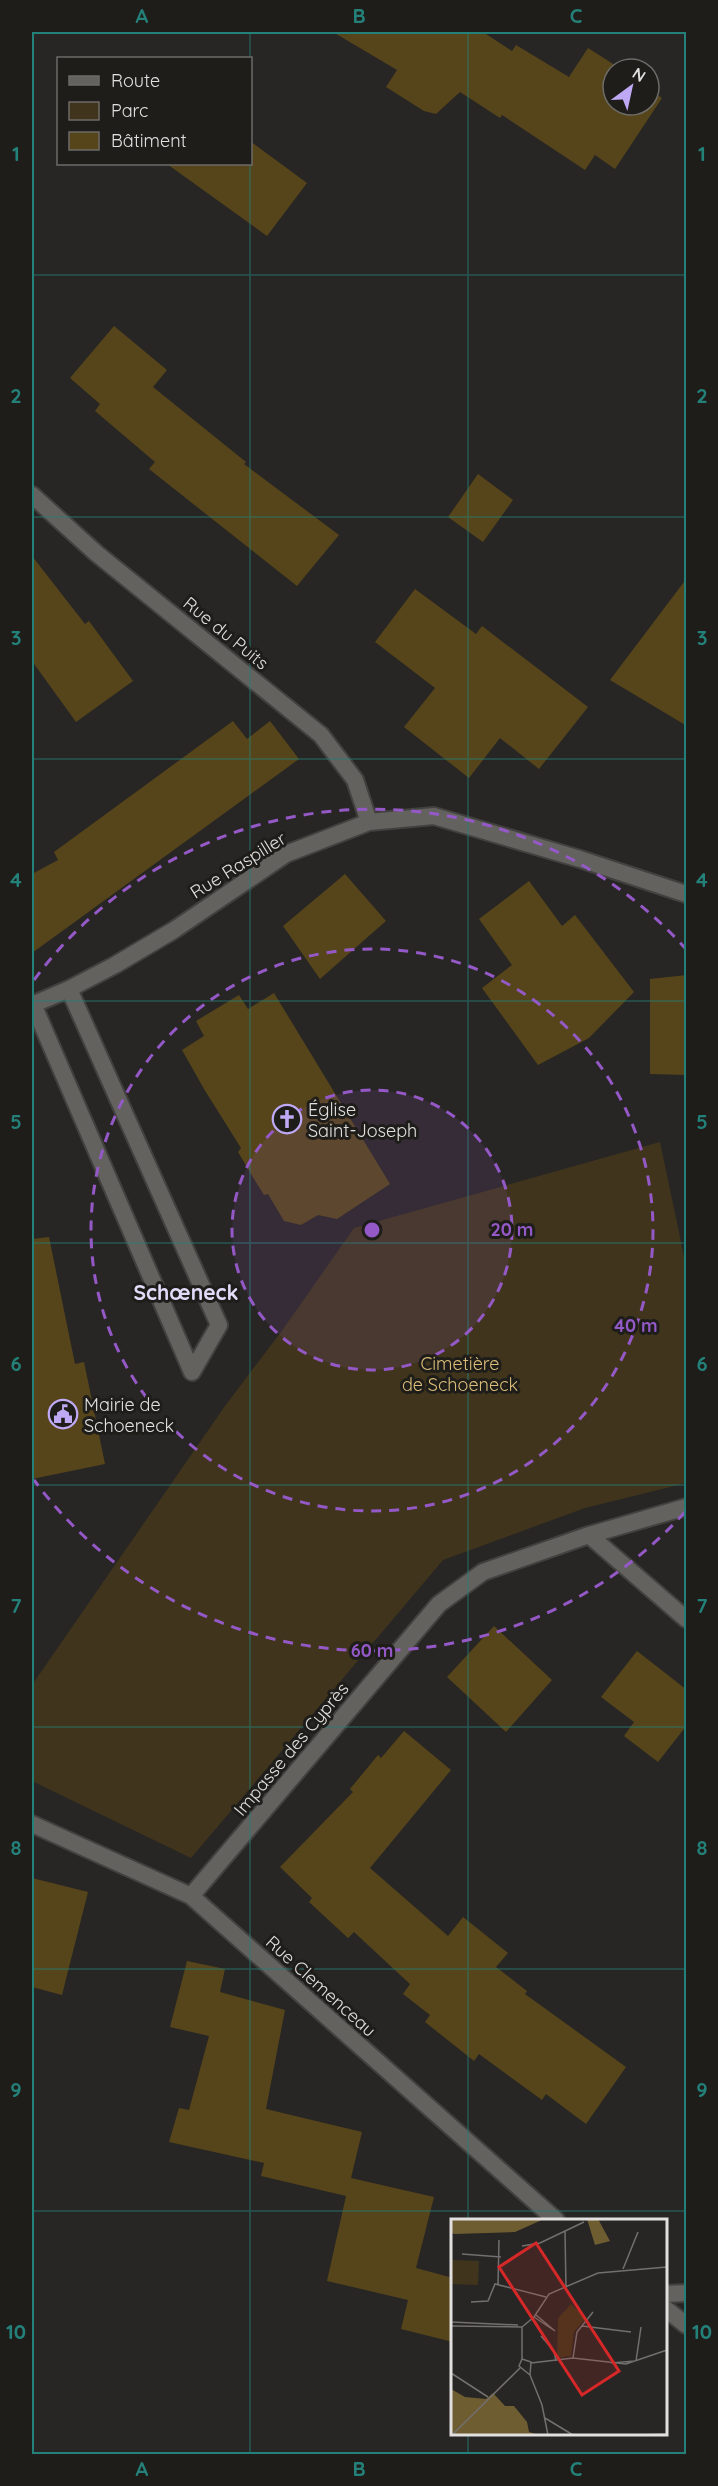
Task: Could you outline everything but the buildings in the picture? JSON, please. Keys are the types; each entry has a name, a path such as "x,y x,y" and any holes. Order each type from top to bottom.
{"street":[{"name":"Rue du Puits","path":"32,495 96,553 321,735 355,780 369,822"},
{"name":"Rue Raspiller","path":"32,1005 69,989 174,930 286,854 369,822 434,816 580,859 687,894"},
{"path":"32,1005 192,1372 219,1325 69,989"},
{"name":"Impasse des Cyprès","path":"191,1896 439,1604 483,1572 589,1535 687,1507"},
{"path":"589,1535 687,1619"},
{"name":"Rue Clemenceau","path":"32,1824 191,1896 555,2219"},
{"path":"667,2294 687,2293"},
{"path":"667,2310 687,2325"}],"green space":[{"name":"Cimetière de Schoeneck","path":"660,1142 686,1266 686,1483 585,1508 443,1560 191,1858 32,1781 32,1685 225,1406 281,1332 354,1228"}],"place":[{"name":"Église Saint-Joseph","path":"287,1119"},
{"name":"Mairie de Schoeneck","path":"63,1414"}],"district":[{"name":"Schœneck","path":"186,1292"}]}
